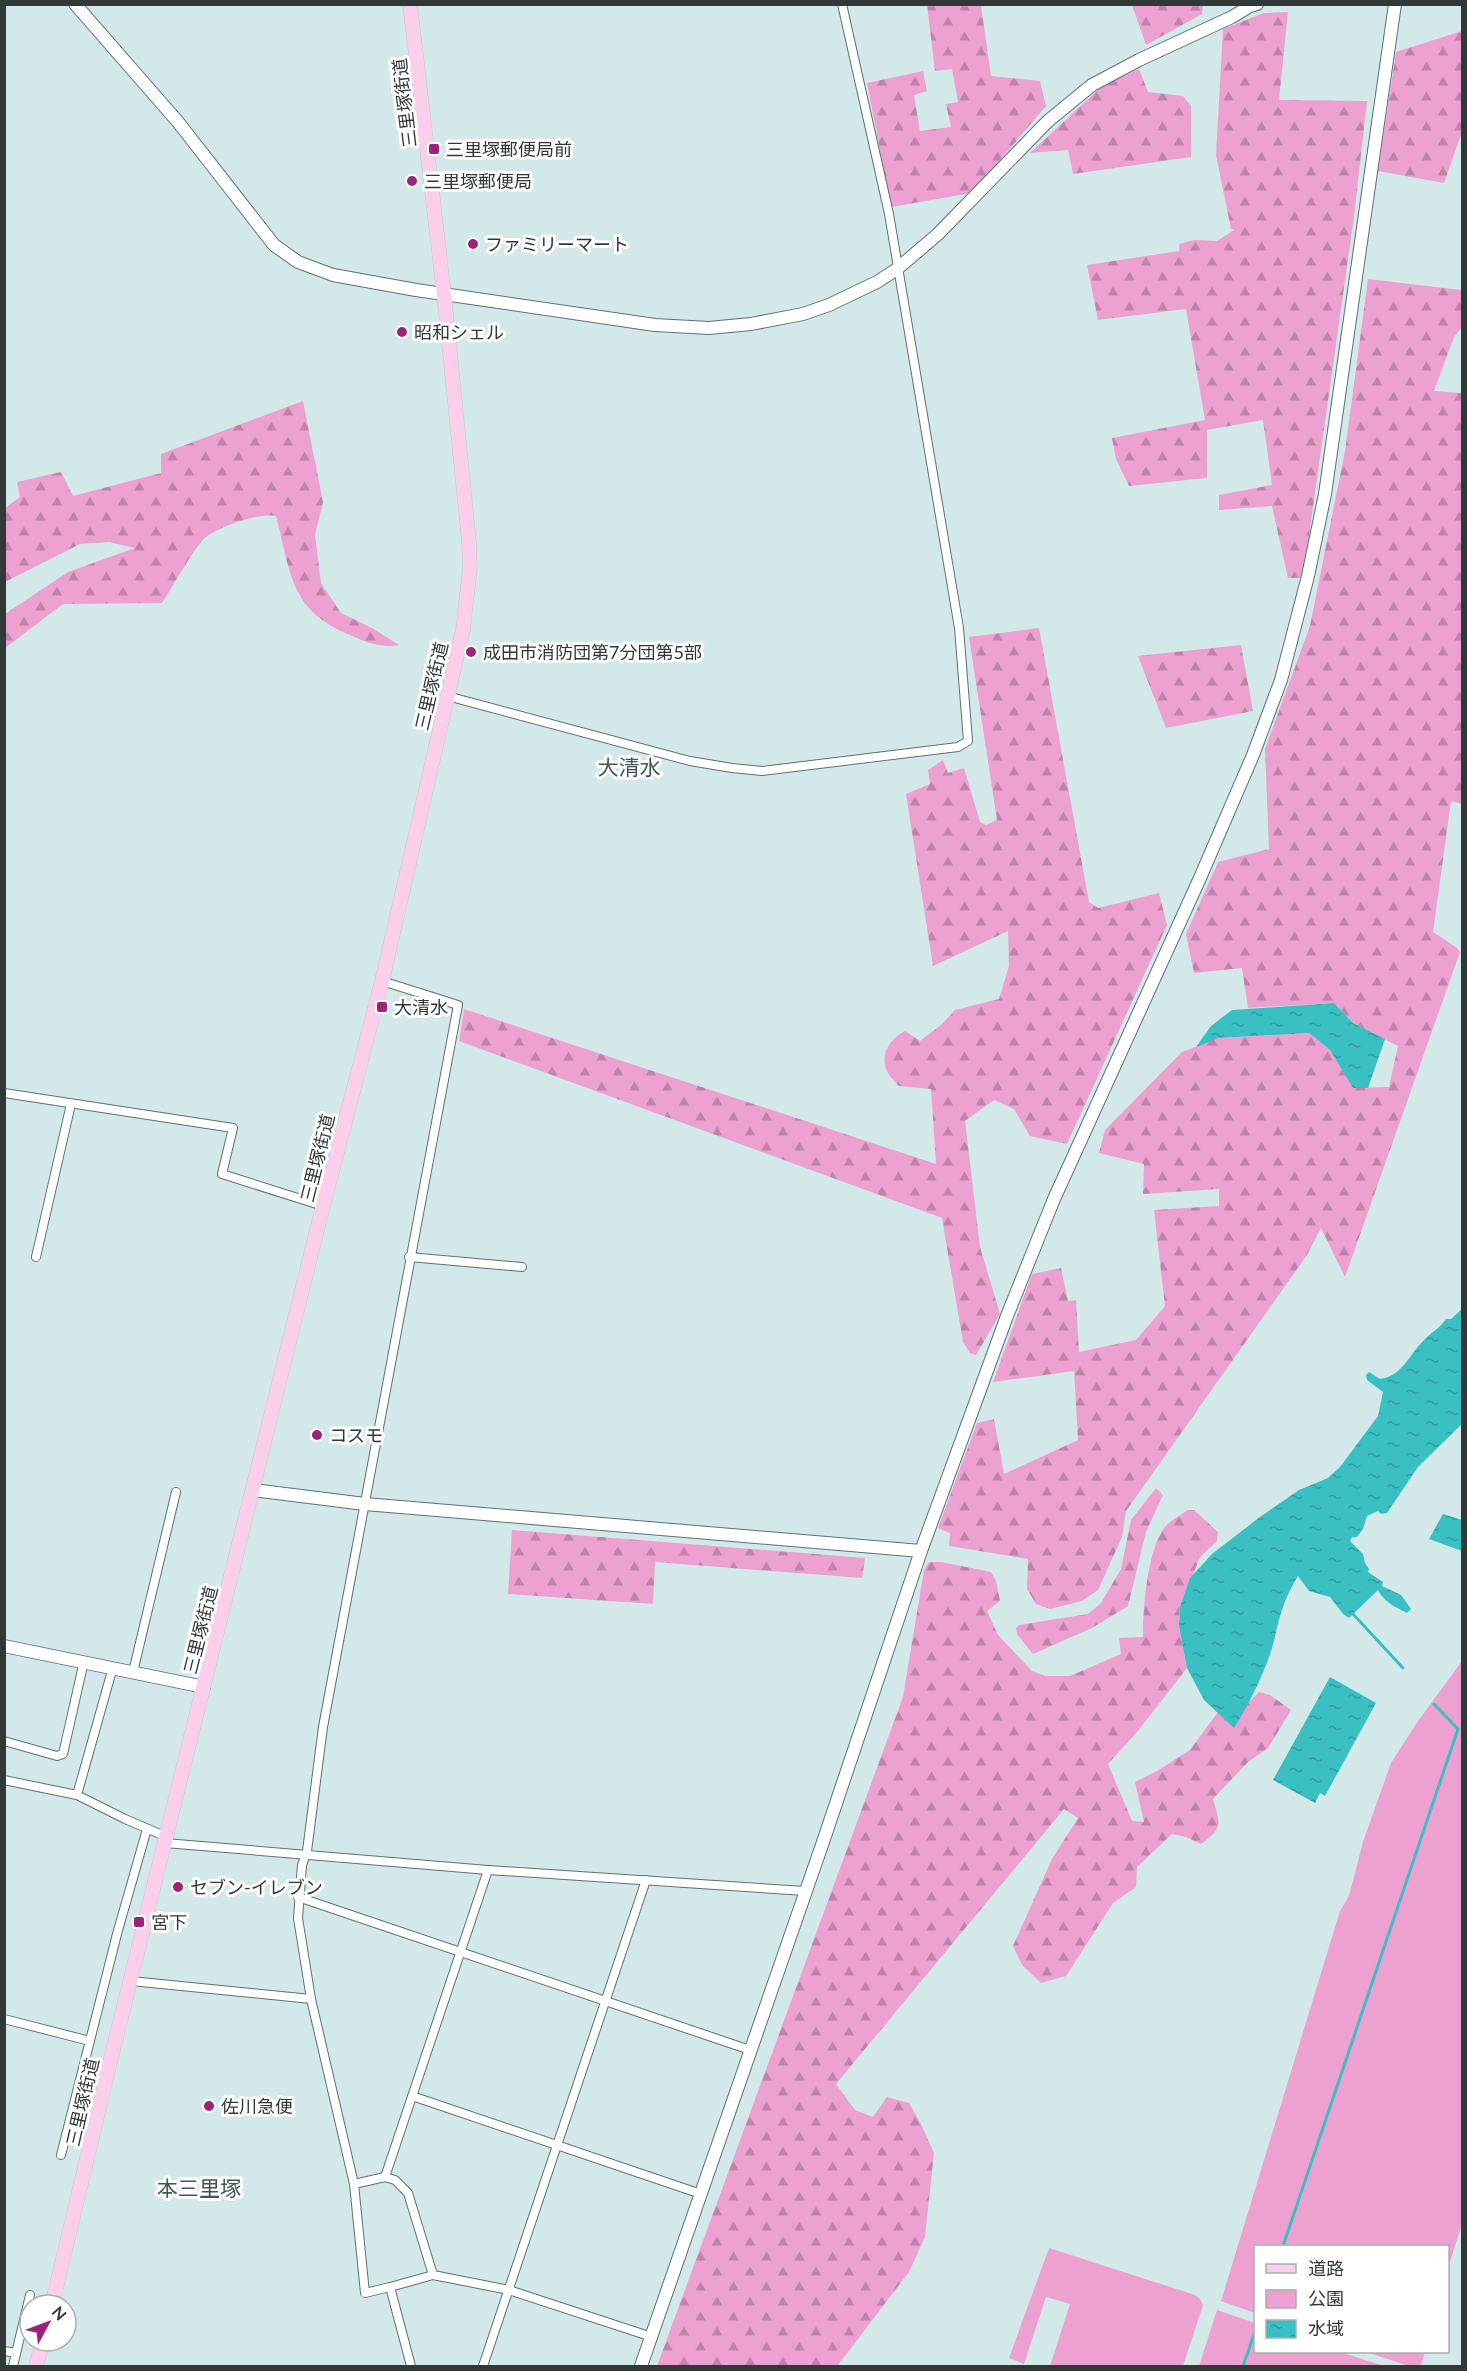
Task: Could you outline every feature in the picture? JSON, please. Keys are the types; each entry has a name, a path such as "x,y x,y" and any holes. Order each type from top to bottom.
{"main road":[{"name":"三里塚街道","path":"55,2293 323,1206 382,981 463,630 470,568 444,294 410,4"}],"street":[{"path":"75,4 178,122 258,225 281,251 298,262 321,272 444,294 655,325 709,328 751,324 803,314 847,297 897,269 938,234 1021,147 1077,96 1092,85 1139,60 1232,17 1252,5"},
{"path":"447,696 690,760 750,770 762,771 958,747 968,741 959,628 889,214 842,4"},
{"path":"641,2367 921,1551 1007,1316 1054,1198 1205,868 1253,755 1281,680 1308,576 1325,494 1395,4"},
{"path":"382,981 458,1005 409,1257 323,1727 307,1851 304,1855 298,1897 298,1918 311,1999 354,2184 365,2293 433,2275 509,2290 652,2337"},
{"path":"4,1093 233,1128 222,1174 323,1206"},
{"path":"36,1257 71,1104"},
{"path":"409,1257 522,1267"},
{"path":"253,1490 365,1504 921,1551"},
{"path":"134,1672 176,1492"},
{"path":"4,1646 204,1687"},
{"path":"4,1741 57,1755 63,1754 84,1661"},
{"path":"77,1795 114,1667"},
{"path":"4,1780 77,1795 166,1840 304,1855 488,1870 805,1891"},
{"path":"61,2155 117,1934 147,1829"},
{"path":"385,2177 488,1870"},
{"path":"483,2367 646,1880"},
{"path":"298,1897 750,2050"},
{"path":"131,1981 311,1999"},
{"path":"4,2019 90,2041"},
{"path":"412,2096 700,2194"},
{"path":"354,2184 385,2177 395,2180 408,2193 433,2275"},
{"path":"390,2288 411,2367"},
{"path":"13,2367 18,2345"},
{"path":"4,2350 16,2353"}],"green space":[{"path":"927,5 981,5 991,76 1040,81 1046,106 972,193 891,207 867,83 923,71 927,91 914,95 920,131 951,127 946,104 958,102 952,69 935,71"},
{"path":"1132,5 1203,5 1202,14 1146,45"},
{"path":"1288,12 1279,100 1367,101 1354,217 1303,578 1288,578 1272,506 1219,510 1219,495 1272,485 1263,420 1207,430 1207,478 1129,486 1116,459 1112,438 1205,420 1186,309 1098,320 1087,265 1179,251 1179,244 1194,240 1217,241 1234,230 1231,229 1216,155 1223,29 1264,13"},
{"path":"1462,31 1462,132 1444,183 1378,171 1396,52"},
{"path":"1139,69 1148,92 1183,96 1191,106 1191,157 1073,174 1068,150 1030,153 1101,87"},
{"path":"1368,279 1461,290 1462,288 1462,327 1454,337 1434,391 1462,393 1462,804 1451,801 1433,932 1460,952 1345,1277 1321,1228 1307,1255 1126,1511 1122,1537 1098,1590 1082,1601 1050,1609 1036,1604 1027,1589 1028,1559 949,1546 950,1533 938,1528 977,1423 994,1419 1004,1474 1078,1440 1074,1371 993,1382 1032,1274 1061,1268 1068,1301 1076,1300 1079,1352 1136,1340 1165,1306 1154,1210 1219,1206 1219,1189 1143,1194 1144,1164 1099,1153 1105,1130 1182,1052 1219,1038 1309,1033 1330,1050 1353,1088 1389,1087 1398,1046 1353,1023 1334,1003 1248,1008 1242,968 1194,973 1186,934 1218,862 1269,849 1265,749 1310,626 1345,451"},
{"path":"303,401 323,502 315,535 321,583 341,613 372,628 399,645 380,645 362,640 330,625 315,614 304,601 290,572 276,516 259,516 240,521 206,537 190,557 162,603 63,604 5,648 5,614 68,572 135,548 109,542 80,544 5,582 5,508 20,497 17,482 61,472 73,496 161,473 161,454"},
{"path":"1039,628 1089,902 1098,908 1159,893 1167,925 1067,1144 1030,1136 1014,1109 994,1100 965,1121 980,1247 1000,1314 976,1355 970,1353 963,1342 942,1218 459,1041 464,1009 936,1164 931,1089 899,1086 887,1071 885,1053 891,1042 905,1031 920,1041 941,1025 955,1010 999,999 1009,966 1008,931 933,966 906,794 930,784 928,770 943,760 948,773 964,768 980,822 986,825 997,820 969,637"},
{"path":"1241,645 1253,711 1166,728 1138,656"},
{"path":"1156,1488 1163,1495 1146,1532 1128,1606 1092,1628 1033,1654 1017,1634 1016,1628 1019,1625 1088,1614 1101,1603 1121,1569 1131,1520"},
{"path":"1188,1510 1194,1510 1218,1532 1217,1541 1200,1557 1180,1607 1179,1626 1187,1668 1137,1732 1108,1764 1132,1821 1144,1822 1135,1782 1190,1750 1218,1712 1234,1727 1248,1703 1259,1692 1270,1695 1291,1710 1268,1748 1248,1762 1213,1799 1218,1820 1214,1833 1201,1844 1172,1834 1137,1867 1136,1887 1113,1903 1066,1976 1041,1983 1022,1965 1013,1946 1052,1859 1078,1818 1064,1809 836,2084 855,2110 873,2117 887,2097 909,2103 934,2153 925,2237 909,2272 838,2365 657,2366 903,1697 924,1570 929,1562 941,1562 991,1572 996,1581 1000,1601 987,1611 998,1635 1032,1671 1045,1676 1070,1676 1121,1654 1119,1638 1143,1637 1145,1596 1154,1550 1165,1527"},
{"path":"512,1530 865,1558 862,1578 655,1562 653,1604 508,1594"},
{"path":"1462,1661 1462,2224 1449,2265 1449,2245 1254,2245 1254,2313 1221,2301 1340,1911 1349,1896 1363,1842 1391,1763"},
{"path":"1049,2248 1195,2295 1200,2299 1203,2305 1183,2366 1050,2366 1070,2304 1046,2297 1024,2364 1009,2358"},
{"path":"1217,2310 1254,2323 1254,2353 1343,2353 1384,2366 1199,2366"},
{"path":"1369,2353 1425,2353 1421,2366 1409,2366"}],"water":[{"path":"1334,1003 1353,1023 1385,1039 1368,1088 1353,1088 1330,1050 1309,1033 1219,1038 1196,1047 1211,1026 1232,1010"},
{"path":"1462,1309 1462,1424 1418,1467 1387,1513 1381,1514 1378,1511 1367,1516 1363,1529 1357,1537 1352,1537 1350,1541 1363,1554 1368,1572 1383,1582 1382,1586 1401,1595 1411,1609 1407,1613 1394,1606 1383,1598 1378,1590 1349,1618 1330,1597 1309,1591 1298,1576 1284,1606 1263,1672 1234,1728 1204,1700 1187,1668 1179,1626 1180,1607 1190,1578 1212,1554 1260,1517 1299,1490 1328,1478 1340,1467 1378,1416 1383,1392 1367,1380 1366,1375 1369,1372 1380,1379 1394,1374 1425,1339 1446,1319 1451,1319"},
{"path":"1443,1514 1462,1520 1462,1551 1429,1539"},
{"path":"1330,1677 1376,1703 1325,1796 1320,1793 1315,1803 1273,1780"}],"waterway":[{"path":"1353,1614 1403,1668"},
{"path":"1283,2245 1458,1729 1434,1704"},
{"path":"1243,2366 1254,2335"}],"place":[{"name":"三里塚郵便局前","path":"434,149"},
{"name":"三里塚郵便局","path":"412,181"},
{"name":"ファミリーマート","path":"473,244"},
{"name":"昭和シェル","path":"402,332"},
{"name":"成田市消防団第7分団第5部","path":"471,652"},
{"name":"大清水","path":"382,1007"},
{"name":"コスモ","path":"317,1435"},
{"name":"セブン-イレブン","path":"178,1887"},
{"name":"宮下","path":"139,1922"},
{"name":"佐川急便","path":"209,2106"}],"district":[{"name":"大清水","path":"629,766"},
{"name":"本三里塚","path":"199,2187"}]}
